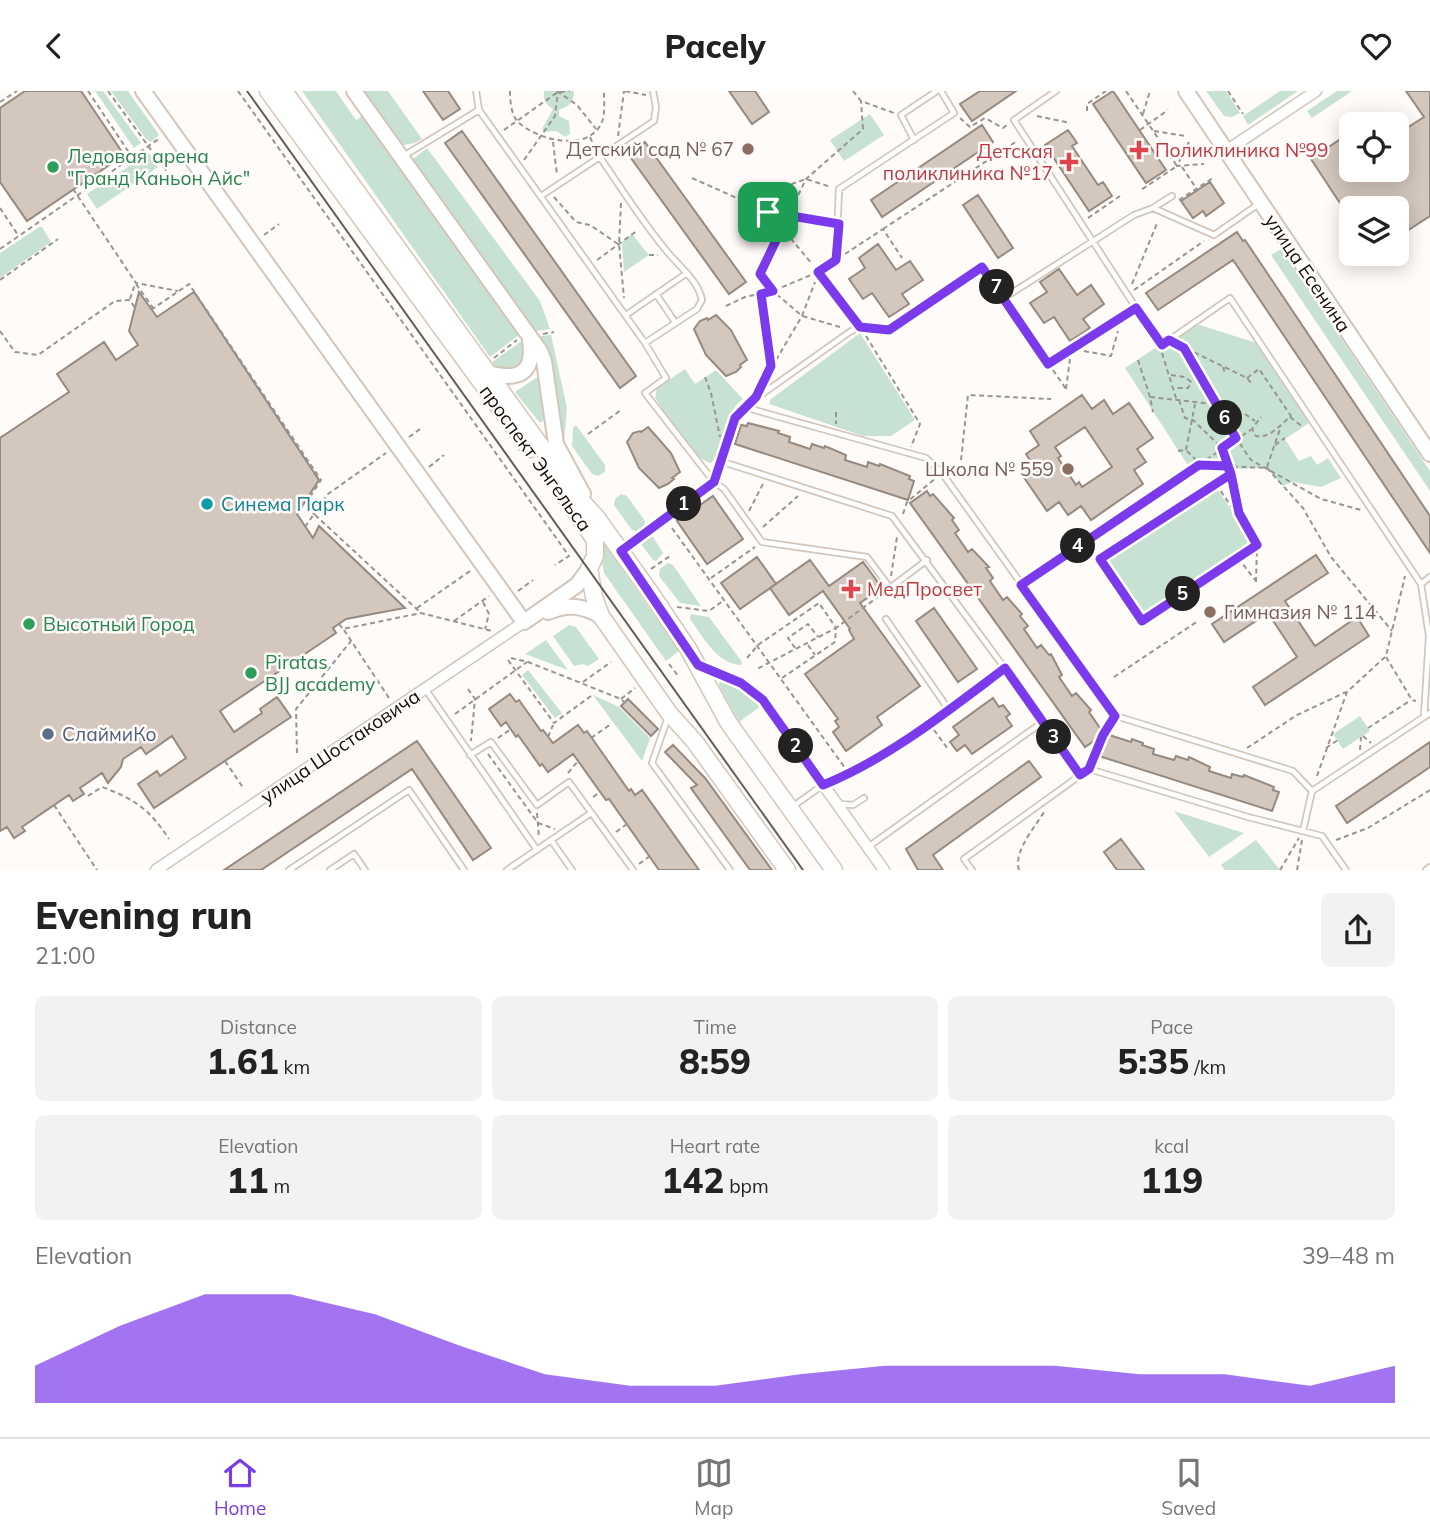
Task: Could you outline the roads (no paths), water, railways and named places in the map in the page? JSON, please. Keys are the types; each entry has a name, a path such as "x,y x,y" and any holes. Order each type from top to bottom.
{"main road":[{"path":"143,91 524,622"},
{"name":"проспект Энгельса","path":"268,91 588,527 596,548 596,556 589,569 601,616 669,713 695,742 787,870"},
{"name":"проспект Энгельса","path":"284,91 489,367 578,496 621,551 698,665 728,722 834,870"},
{"name":"проспект Энгельса","path":"354,91 530,336 544,361 560,454 597,519"},
{"name":"улица Есенина","path":"1186,91 1430,454"},
{"name":"проспект Энгельса","path":"489,367 509,377 523,372 530,365 532,357 530,336"},
{"name":"улица Шостаковича","path":"524,622 578,585 589,569"},
{"name":"улица Шостаковича","path":"524,622 571,605 583,606 601,616"}],"street":[{"path":"1226,151 1316,91"},
{"name":"улица Шостаковича","path":"156,870 524,622"},
{"path":"698,665 741,683 763,700 884,870"}],"lane":[{"path":"476,91 479,110 626,315 667,378 645,393 714,482 724,489 762,543 867,557 890,588 927,560"},
{"path":"860,327 818,272 836,260 839,189 914,140 954,113 939,91 901,115 914,140"},
{"path":"1056,91 1014,120 1162,345 1230,298 1420,584 1430,636 1424,717"},
{"path":"541,196 654,121 656,107 653,94"},
{"path":"402,157 479,110"},
{"path":"599,156 670,255 687,273 702,300 697,309 645,343"},
{"path":"1004,297 1134,215 1153,208 1172,196"},
{"path":"1153,208 1214,235 1261,203"},
{"path":"621,551 714,482 735,418 756,397 851,331 860,327 889,330 982,267 1048,364 1136,308"},
{"path":"626,315 687,273"},
{"path":"656,294 675,323"},
{"path":"744,407 926,458 942,473 1115,716 1293,771 1312,791"},
{"path":"720,461 892,516 1044,721 1080,775"},
{"path":"1420,584 1430,577"},
{"path":"886,619 949,710"},
{"path":"790,809 823,785 850,774 949,710 1005,668"},
{"path":"425,689 538,849"},
{"path":"669,713 652,763 730,870"},
{"path":"1303,831 1312,791 1430,713"},
{"path":"868,847 1044,721"},
{"path":"470,755 491,742 537,805 569,782 632,869"},
{"path":"972,870 964,859 1089,769 1322,836 1346,870"},
{"path":"289,870 409,790 464,870"},
{"path":"837,804 853,806 864,798"},
{"path":"507,870 591,813"},
{"path":"551,840 572,870"},
{"path":"330,870 354,854 365,870"},
{"path":"1426,870 1430,867"}],"tram line":[{"path":"247,91 803,870"}],"place":[{"name":"Детский сад № 67","path":"748,149"},
{"name":"Поликлиника №99","path":"1139,150"},
{"name":"Детская поликлиника №17","path":"1069,162"},
{"name":"Ледовая арена \"Гранд Каньон Айс\"","path":"53,167"},
{"name":"Школа № 559","path":"1068,469"},
{"name":"Синема Парк","path":"207,504"},
{"name":"МедПросвет","path":"851,589"},
{"name":"Гимназия № 114","path":"1210,612"},
{"name":"Высотный Город","path":"29,624"},
{"name":"Piratas BJJ academy","path":"251,673"},
{"name":"СлаймиКо","path":"48,734"}]}
